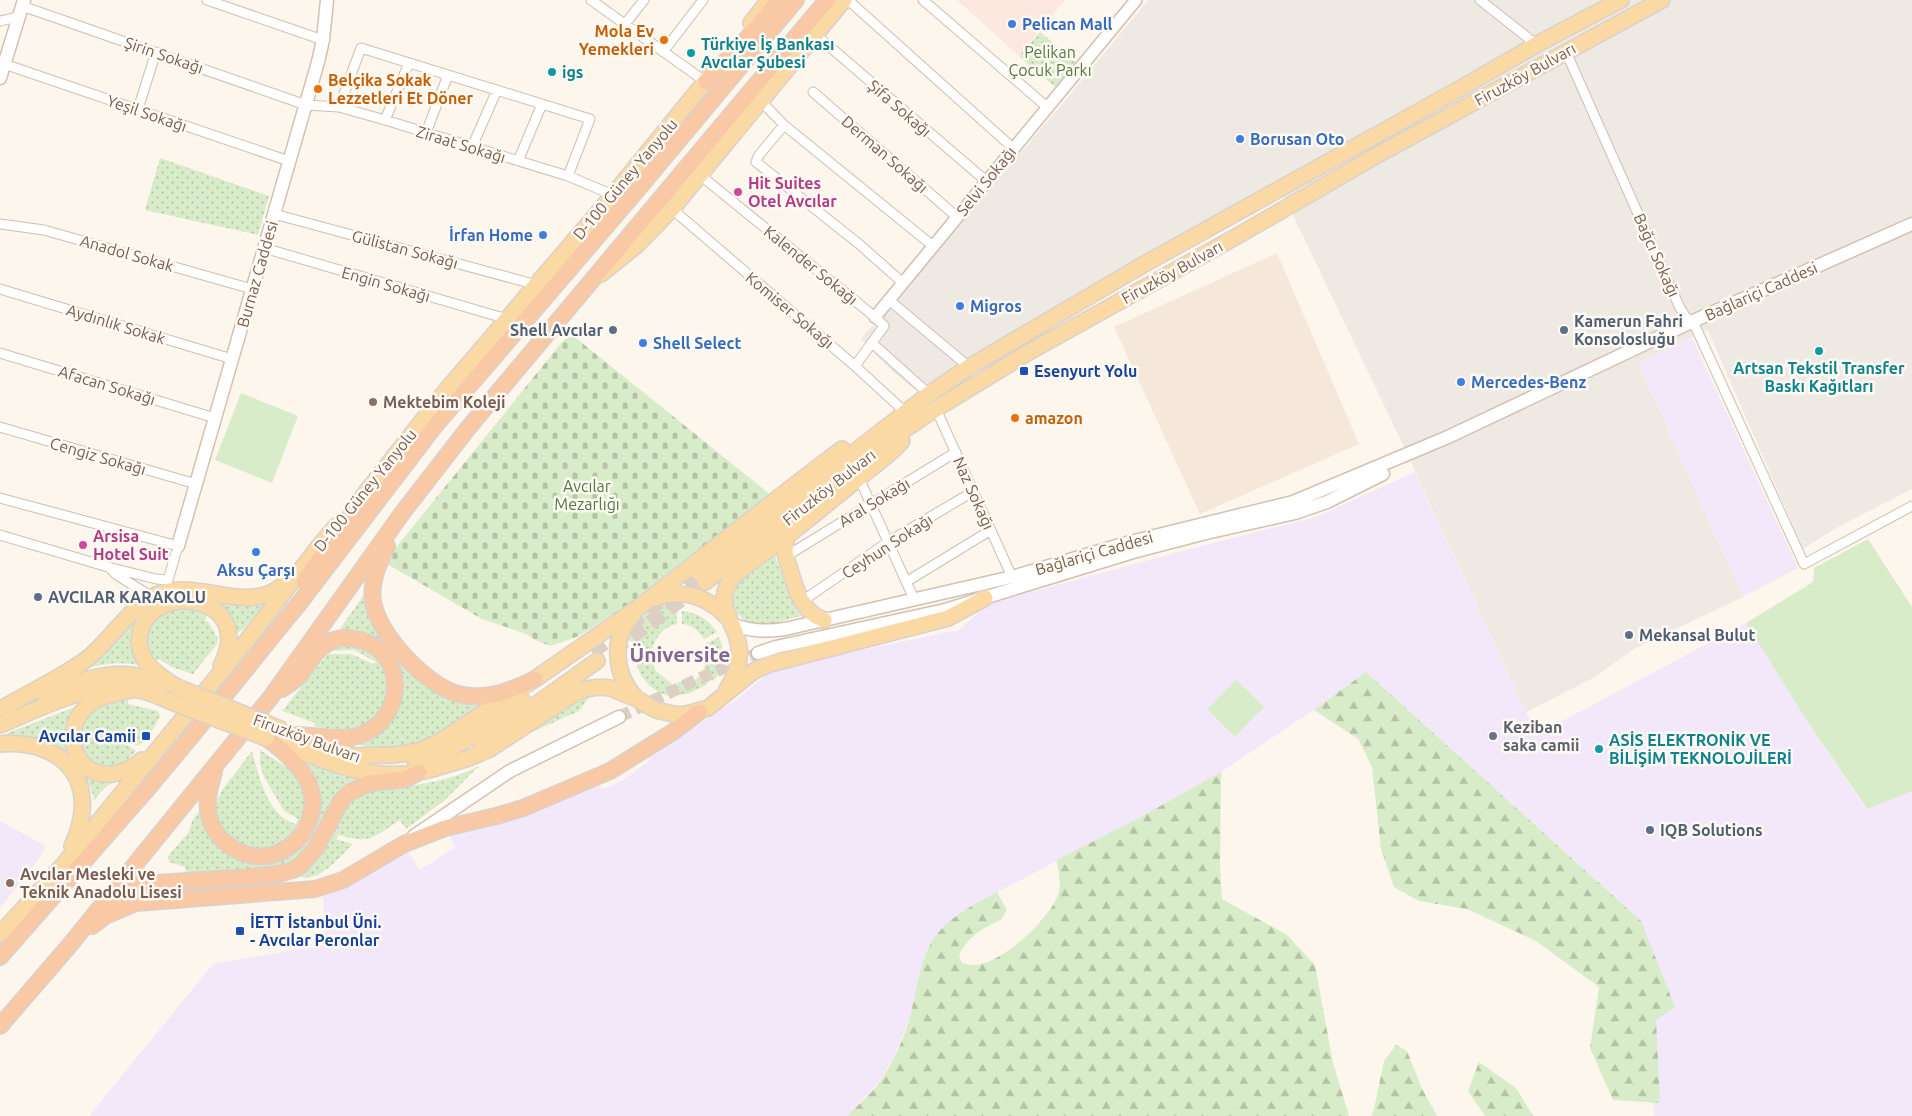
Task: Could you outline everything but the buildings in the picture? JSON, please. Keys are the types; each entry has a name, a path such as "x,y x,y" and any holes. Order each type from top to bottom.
{"highway":[{"path":"706,82 751,34 779,0"},
{"path":"0,957 149,787 301,600 434,427 796,0"},
{"path":"0,1026 69,946 271,697 403,512 468,427 827,0"},
{"path":"254,658 288,601 368,491"},
{"path":"403,512 378,567 373,592 373,602 378,616 394,641 419,672 444,689 459,695 490,696 535,680"},
{"path":"271,697 298,677 319,649 337,639 365,641 380,650 388,659 395,690 389,710 377,726 359,735 349,737 289,733"},
{"path":"69,946 105,916 128,906 147,901 315,888 343,880 404,844 445,828 496,816 556,795 627,761 682,726 699,712"},
{"path":"215,765 208,804 210,818 216,832 224,842 232,848 250,855 272,855 284,850 300,837 308,825 313,800 311,786 290,757 266,738"},
{"path":"108,898 141,884 262,876 292,870 301,865 316,848 341,801 348,793 369,783 406,779 419,772"}],"main road":[{"name":"Burnaz Caddesi","path":"178,546 306,105 323,40 327,0"},
{"name":"D-100 Güney Yanyolu","path":"0,934 64,864 212,684 319,546 368,491 448,388 613,195 706,82 769,0"},
{"path":"595,278 637,245 672,209 815,34 846,0"},
{"name":"Firuzköy Bulvarı","path":"1621,0 1141,266 968,367 906,412 702,577 812,500 862,459 931,412 1029,352 1218,247 1379,154 1662,0"},
{"path":"1566,52 1576,34 1617,11 1626,0"},
{"path":"2,71 21,8"},
{"path":"1467,106 1485,87 1519,69 1527,62 1535,46"},
{"path":"1218,247 1231,232 1264,211 1263,199"},
{"name":"Bağlariçi Caddesi","path":"729,621 748,630 762,632 785,629 1012,577 1130,542 1235,522 1295,513 1327,502 1398,466 1448,437 1691,322 1912,224"},
{"path":"354,756 394,755 419,751 439,742 535,680 642,605 844,448 875,428 906,412"},
{"path":"724,695 734,678 739,664 739,649 736,635 725,607 725,592 732,579 895,448 931,412"},
{"name":"Bağlariçi Caddesi","path":"758,654 776,647 945,610 1132,552 1206,533 1235,522"},
{"path":"787,536 786,557 802,602 810,613 824,620"},
{"path":"2,709 55,680 87,659 102,646 140,605 152,597 162,593 186,589 247,597 257,596 275,591 297,575"},
{"path":"637,699 628,690 620,671 618,649 622,632 630,617 642,605 657,597 673,594 690,594 705,600 719,609 729,621"},
{"path":"442,766 490,749 584,689 601,686 610,688 665,713 684,715 699,712 713,704 754,671 770,664 948,618 985,598"},
{"path":"175,686 151,668 144,660 140,650 139,639 146,617 153,611 163,605 186,601 208,605 217,610 225,621 229,633 229,645 212,684"},
{"name":"Firuzköy Bulvarı","path":"2,709 68,685 104,676 130,675 175,686 289,733 354,756 378,763 394,764 416,761 457,746 594,657 481,743 442,766 419,772 393,775 359,771 326,761 134,689"},
{"path":"0,725 80,694 104,688 134,689"},
{"path":"134,689 107,695 94,701 84,709 75,722 73,744 75,753 94,772 115,774 127,771 158,749"},
{"path":"404,844 510,771 619,717"},
{"path":"0,744 27,744 46,750 66,762 72,771 83,793 83,816 77,836 64,864"},
{"path":"0,1036 12,1012"}],"street":[{"path":"207,0 323,40"},
{"path":"591,0 706,82"},
{"path":"625,24 644,0"},
{"path":"663,52 703,0"},
{"path":"846,0 1013,148"},
{"path":"923,0 1047,106"},
{"name":"Selvi Sokağı","path":"875,317 1136,0"},
{"path":"1480,0 1532,41 1535,46"},
{"path":"0,21 21,8"},
{"name":"Şirin Sokağı","path":"21,8 156,52 306,105"},
{"name":"Şifa Sokağı","path":"815,34 986,181"},
{"path":"339,107 361,48 590,119 568,176"},
{"path":"138,109 156,52"},
{"name":"Bağcı Sokağı","path":"1566,52 1680,308 1696,328 1804,564 1912,506"},
{"path":"385,120 409,63"},
{"name":"Yeşil Sokağı","path":"2,71 138,109 290,161"},
{"path":"426,133 448,75"},
{"path":"472,147 497,90"},
{"name":"Derman Sokağı","path":"813,92 957,217"},
{"path":"761,101 784,125 933,246"},
{"path":"518,162 542,104"},
{"name":"Ziraat Sokağı","path":"306,105 339,107 385,120 568,176 613,195"},
{"path":"784,125 759,155 756,162 859,244 902,284"},
{"name":"Kalender Sokağı","path":"700,175 875,317"},
{"name":"Komiser Sokağı","path":"672,209 856,366 906,412"},
{"name":"Gülistan Sokağı","path":"274,214 537,284"},
{"name":"Anadol Sokak","path":"0,224 44,230 252,290"},
{"name":"Engin Sokağı","path":"264,248 507,319"},
{"name":"Aydınlık Sokak","path":"0,289 232,359"},
{"path":"889,300 968,367"},
{"path":"856,366 884,326 875,317"},
{"path":"872,343 929,394"},
{"name":"Afacan Sokağı","path":"0,353 215,418"},
{"name":"Naz Sokağı","path":"931,412 956,452 1012,577"},
{"name":"Cengiz Sokağı","path":"0,427 196,484"},
{"name":"Aral Sokağı","path":"793,552 956,452"},
{"path":"859,478 914,599"},
{"name":"Ceyhun Sokağı","path":"802,602 888,542 974,491"},
{"path":"0,498 178,546 168,580 156,579 108,567 0,535"},
{"path":"906,582 991,530"},
{"path":"108,567 117,575 152,597"}],"shaded area":[{"name":"Pelican Mall","path":"957,0 1065,0 1019,56"},
{"path":"1148,0 1912,0 1912,489 1838,527 1803,549 1708,330 1638,363 1743,597 1634,649 1593,678 1526,712 1405,449 1277,182 929,389 915,390 892,371 861,339 1064,102"},
{"path":"1277,253 1359,444 1200,514 1114,327"},
{"path":"1692,338 1798,568 1743,597 1638,363"},
{"path":"1415,472 1526,712 1538,734 1746,623 1804,716 1866,809 1912,791 1912,1116 1654,1116 1641,921 1366,672 1314,710 1221,772 1139,818 971,906 918,978 910,1019 893,1058 879,1082 847,1116 89,1116 213,964 325,945 323,895 359,881 399,855 408,852 420,870 455,847 448,834 505,822 589,788 599,786 604,789 623,780 648,762 653,753 735,701 772,670 959,630 988,604 1197,547 1316,517"},
{"name":"Avcılar Mesleki ve Teknik Anadolu Lisesi","path":"0,821 46,846 38,860 0,908"}],"green space":[{"name":"Pelikan Çocuk Parkı","path":"1040,32 1079,64 1057,89 1019,56"},
{"path":"160,158 269,196 258,235 145,210"},
{"name":"Avcılar Mezarlığı","path":"571,334 772,496 656,587 579,636 551,646 537,641 526,634 482,619 387,564 394,550 562,342"},
{"path":"241,393 298,416 272,483 215,460"},
{"path":"1868,539 1912,607 1912,791 1867,809 1804,716 1746,623 1813,582 1814,568"},
{"path":"775,556 796,610 801,616 766,625 755,625 745,621 733,610 732,595 734,588 739,581"},
{"path":"365,593 418,679 436,691 453,698 492,702 419,745 378,749 349,743 399,702 403,683 399,667 342,633 340,629"},
{"path":"222,599 261,603 263,607 244,629 235,634 227,612 219,604"},
{"path":"674,601 677,612 677,624 668,627 661,633 652,650 639,650 635,643 628,640 634,625 645,613 659,605"},
{"path":"177,607 209,611 205,620 209,623 218,639 217,644 193,674 174,668 158,659 155,662 147,650 147,634 155,616"},
{"path":"682,611 702,617 717,632 704,639 695,629 682,624"},
{"path":"139,615 141,617 140,665 111,664 82,671 105,653"},
{"path":"719,637 723,648 723,660 720,671 713,681 702,672 707,660 706,644"},
{"path":"335,645 366,647 388,670 386,705 367,726 338,731 314,726 315,723 282,711 328,654 351,654 373,664 376,662 354,650 324,651"},
{"path":"636,655 650,656 656,671 672,684 670,696 657,691 641,675 636,662"},
{"path":"1366,672 1641,921 1675,1007 1656,1020 1660,1103 1613,1100 1590,1048 1599,987 1536,941 1467,909 1419,901 1394,887 1381,849 1372,767 1358,739 1314,710"},
{"path":"700,677 708,683 706,685 688,694 676,695 678,682 690,682"},
{"path":"1236,680 1264,707 1235,737 1207,709"},
{"path":"592,693 579,711 523,736 569,703"},
{"path":"119,699 128,700 128,704 158,711 160,716 154,728 139,746 138,744 136,746 123,735 119,740 136,751 121,765 109,769 86,759 78,746 81,723 98,706"},
{"path":"80,705 69,751 121,778 121,780 105,788 94,801 87,781 82,774 71,760 54,746 35,739 0,736"},
{"path":"260,750 286,767 289,765 299,776 306,800 305,814 299,828 281,845 268,849 244,848 224,833 216,821 212,803 216,803 222,790 252,751 261,783 271,804 286,820 296,824 298,819 284,811 264,777 260,764"},
{"path":"303,762 341,776 362,779 299,860 276,870 186,875 185,867 169,862 168,856 189,832 192,821 201,808 210,835 218,846 244,859 309,834"},
{"path":"479,766 445,800 406,829 400,820 371,838 358,839 338,835 336,839 353,844 334,863 320,874 312,877 295,875 336,817 357,792 450,778"},
{"path":"1221,772 1220,865 1222,899 1287,935 1315,965 1333,1063 1349,1116 847,1116 868,1096 893,1060 908,1024 927,951 937,934 944,927 960,913 997,892 1007,910 1001,920 988,926 971,938 959,955 962,963 974,965 988,962 1000,956 1024,938 1053,905 1060,886 1057,860 1139,818"},
{"path":"1396,1045 1407,1051 1422,1089 1437,1116 1371,1116 1384,1061"},
{"path":"1479,1062 1516,1088 1533,1116 1485,1116 1468,1091"}],"tunnel":[{"path":"592,652 699,573"},
{"path":"613,650 705,582"},
{"path":"619,717 758,653"}],"place":[{"name":"Pelican Mall","path":"1012,24"},
{"name":"Mola Ev Yemekleri","path":"664,40"},
{"name":"Türkiye İş Bankası Avcılar Şubesi","path":"691,53"},
{"name":"igs","path":"552,72"},
{"name":"Belçika Sokak Lezzetleri Et Döner","path":"318,89"},
{"name":"Borusan Oto","path":"1240,139"},
{"name":"Hit Suites Otel Avcılar","path":"738,192"},
{"name":"İrfan Home","path":"543,235"},
{"name":"Migros","path":"960,306"},
{"name":"Shell Avcılar","path":"613,330"},
{"name":"Kamerun Fahri Konsolosluğu","path":"1564,330"},
{"name":"Shell Select","path":"643,343"},
{"name":"Artsan Tekstil Transfer Baskı Kağıtları","path":"1819,351"},
{"name":"Esenyurt Yolu","path":"1024,371"},
{"name":"Mercedes-Benz","path":"1461,382"},
{"name":"Mektebim Koleji","path":"373,402"},
{"name":"amazon","path":"1015,418"},
{"name":"Arsisa Hotel Suit","path":"83,545"},
{"name":"Aksu Çarşı","path":"256,552"},
{"name":"AVCILAR KARAKOLU","path":"38,597"},
{"name":"Mekansal Bulut","path":"1629,635"},
{"name":"Avcılar Camii","path":"146,736"},
{"name":"Keziban saka camii","path":"1493,736"},
{"name":"ASİS ELEKTRONİK VE BİLİŞİM TEKNOLOJİLERİ","path":"1599,749"},
{"name":"IQB Solutions","path":"1650,830"},
{"name":"Avcılar Mesleki ve Teknik Anadolu Lisesi","path":"10,883"},
{"name":"İETT İstanbul Üni. - Avcılar Peronlar","path":"240,931"}],"district":[{"name":"Üniversite","path":"680,655"}]}
